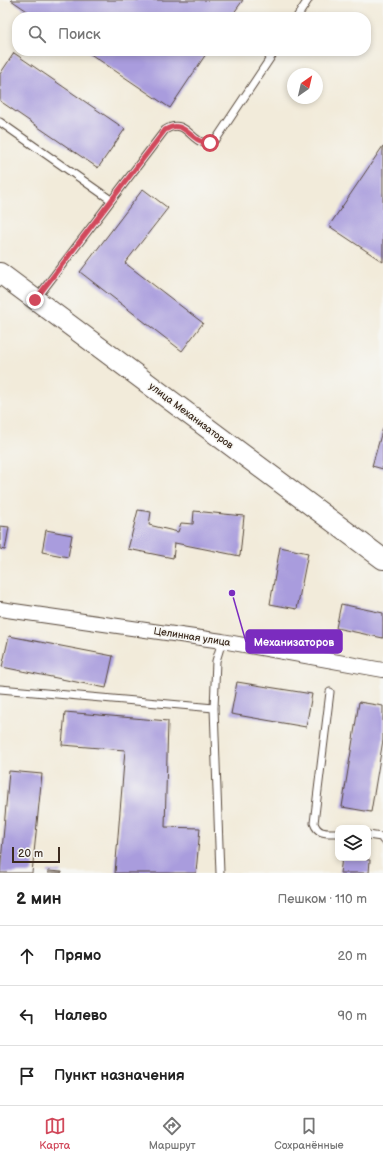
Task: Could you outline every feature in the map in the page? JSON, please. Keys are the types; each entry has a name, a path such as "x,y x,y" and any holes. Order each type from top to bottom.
{"street":[{"name":"улица Механизаторов","path":"0,274 383,559"},
{"name":"Целинная улица","path":"0,609 222,641 383,670"}],"lane":[{"path":"300,12 308,0"},
{"path":"35,300 165,130 172,126 180,126 203,144 210,143 217,138 272,56"},
{"path":"0,122 111,200"},
{"path":"220,873 214,708 216,661 222,641"},
{"path":"0,690 214,708"},
{"path":"330,692 314,823 316,829 321,832 335,833"},
{"path":"371,835 381,837 383,840"}],"building":[{"path":"11,0 243,0 235,12 29,12"},
{"path":"12,56 18,56 125,129 98,168 0,101 0,74"},
{"path":"93,56 205,56 170,108"},
{"path":"383,146 383,262 329,226"},
{"path":"143,189 168,208 125,263 203,323 182,351 80,272"},
{"path":"383,428 383,469 372,466"},
{"path":"138,510 151,512 149,525 178,532 181,523 193,524 194,511 244,516 240,556 175,543 173,558 128,549"},
{"path":"0,526 9,527 5,550 0,549"},
{"path":"46,530 72,535 68,557 42,552"},
{"path":"280,547 308,553 297,609 270,604"},
{"path":"341,604 383,613 383,638 336,628"},
{"path":"9,636 113,656 106,688 2,667"},
{"path":"237,682 312,694 306,727 231,714"},
{"path":"359,702 383,706 383,740 371,812 342,807"},
{"path":"65,712 168,721 165,827 200,828 196,873 115,873 125,750 62,745"},
{"path":"9,771 42,774 32,873 0,873"},
{"path":"342,861 370,861 369,873 340,873"},
{"path":"48,871 62,872 62,873 48,873"}],"place":[{"name":"Механизаторов","path":"232,593"}],"route":[{"path":"35,300 165,130 172,126 180,126 203,144 210,143"}]}
